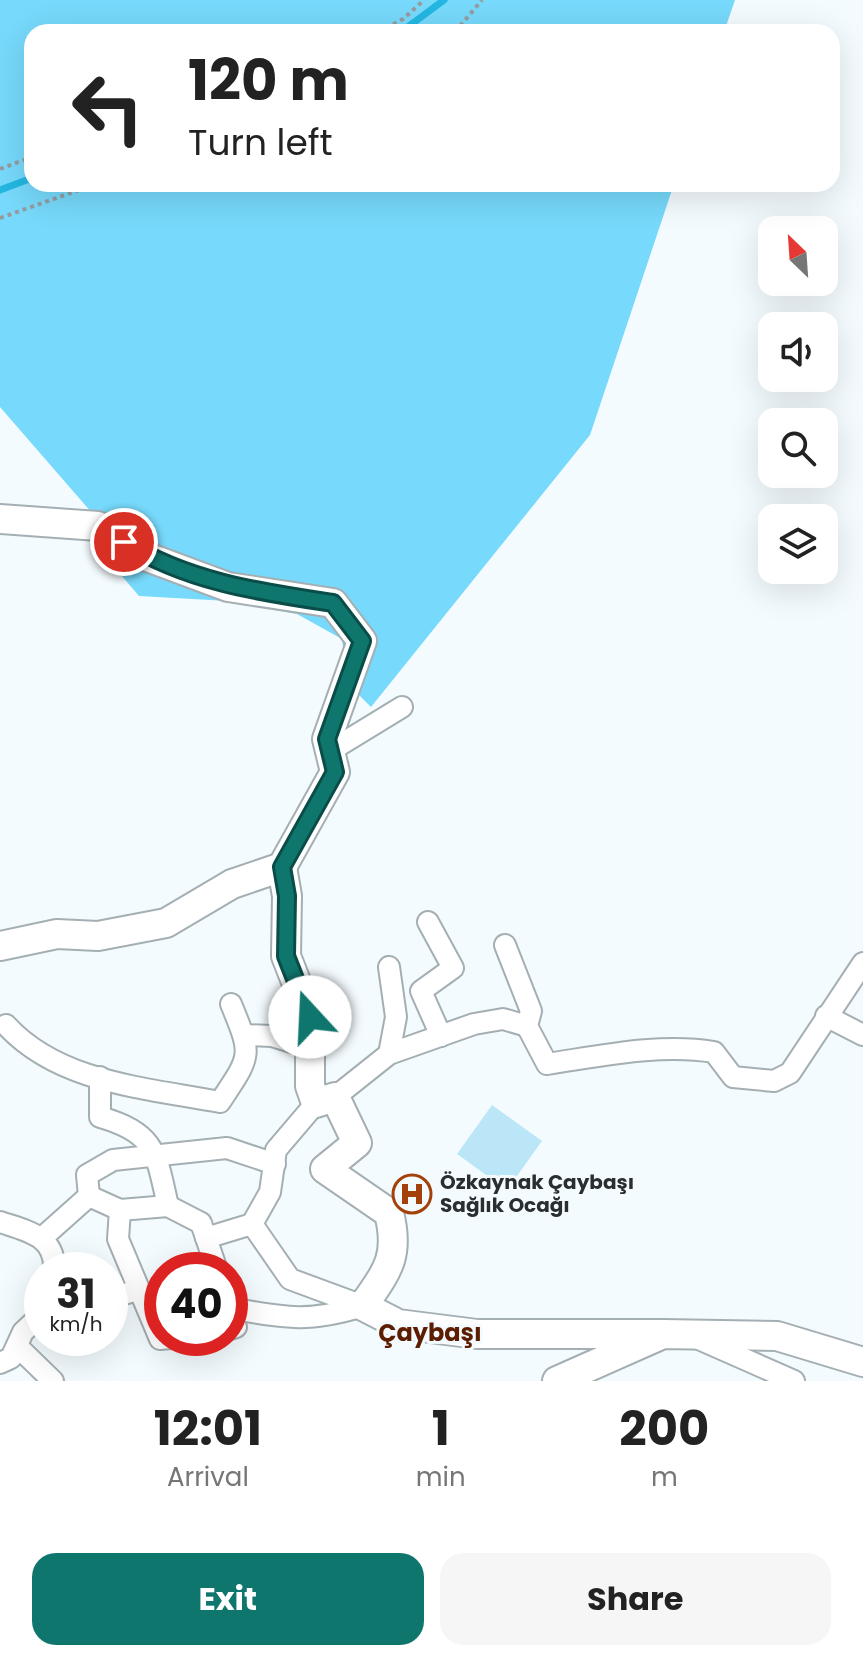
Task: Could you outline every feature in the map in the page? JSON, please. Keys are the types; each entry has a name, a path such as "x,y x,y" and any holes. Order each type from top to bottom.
{"street":[{"path":"0,519 98,526 150,558 228,587 333,603 362,641 327,739 335,772 282,867 287,896 286,956 310,1017 310,1086 325,1100 357,1143 325,1169 389,1213 396,1239 390,1267 363,1306 326,1318 293,1320 248,1312"},
{"path":"330,751 402,707"},
{"path":"0,946 57,934 98,936 166,923 232,884 282,867"},
{"path":"428,922 453,968 421,991 441,1036"},
{"path":"505,945 531,1011 527,1026 547,1064 622,1053 696,1049 714,1052 733,1077 774,1081 790,1073 863,963"},
{"path":"389,967 396,1017 389,1054"},
{"path":"6,1025 24,1045 73,1070 220,1102 247,1060 244,1035 231,1004"},
{"path":"826,1016 863,1035"},
{"path":"206,1238 252,1224 270,1192 276,1150 325,1100 389,1054 503,1019 527,1026"},
{"path":"244,1035 272,1036 311,1048"},
{"path":"100,1077 100,1117 129,1125 147,1139 168,1206"},
{"path":"89,1196 87,1175 113,1160 227,1148 275,1164"},
{"path":"89,1196 120,1210 168,1206 201,1223 211,1252"},
{"path":"43,1237 89,1196"},
{"path":"120,1210 118,1239 144,1303"},
{"path":"0,1222 43,1237 52,1252"},
{"path":"252,1224 290,1279 363,1306 398,1324 477,1334 777,1336 863,1362"},
{"path":"128,1293 138,1290"},
{"path":"0,1363 11,1358 24,1331"},
{"path":"557,1381 663,1334"},
{"path":"694,1337 794,1381"},
{"path":"17,1346 53,1381"}],"path":[{"path":"394,24 424,0"},
{"path":"462,24 482,0"},
{"path":"0,169 24,160"},
{"path":"0,218 73,192"}],"shaded area":[{"path":"0,0 735,0 727,24 24,24 24,192 671,192 590,435 371,707 348,684 342,639 297,614 228,601 139,596 104,555 132,559 0,407"}],"building":[{"path":"492,1105 542,1141 507,1190 457,1154"}],"waterway":[{"path":"412,24 444,0"},
{"path":"0,190 24,181"}],"place":[{"name":"Özkaynak Çaybaşı Sağlık Ocağı","path":"412,1194"}],"district":[{"name":"Çaybaşı","path":"430,1332"}],"route":[{"path":"124,542 150,558 228,587 333,603 362,641 327,739 335,772 282,867 287,896 286,956 310,1017"}]}
